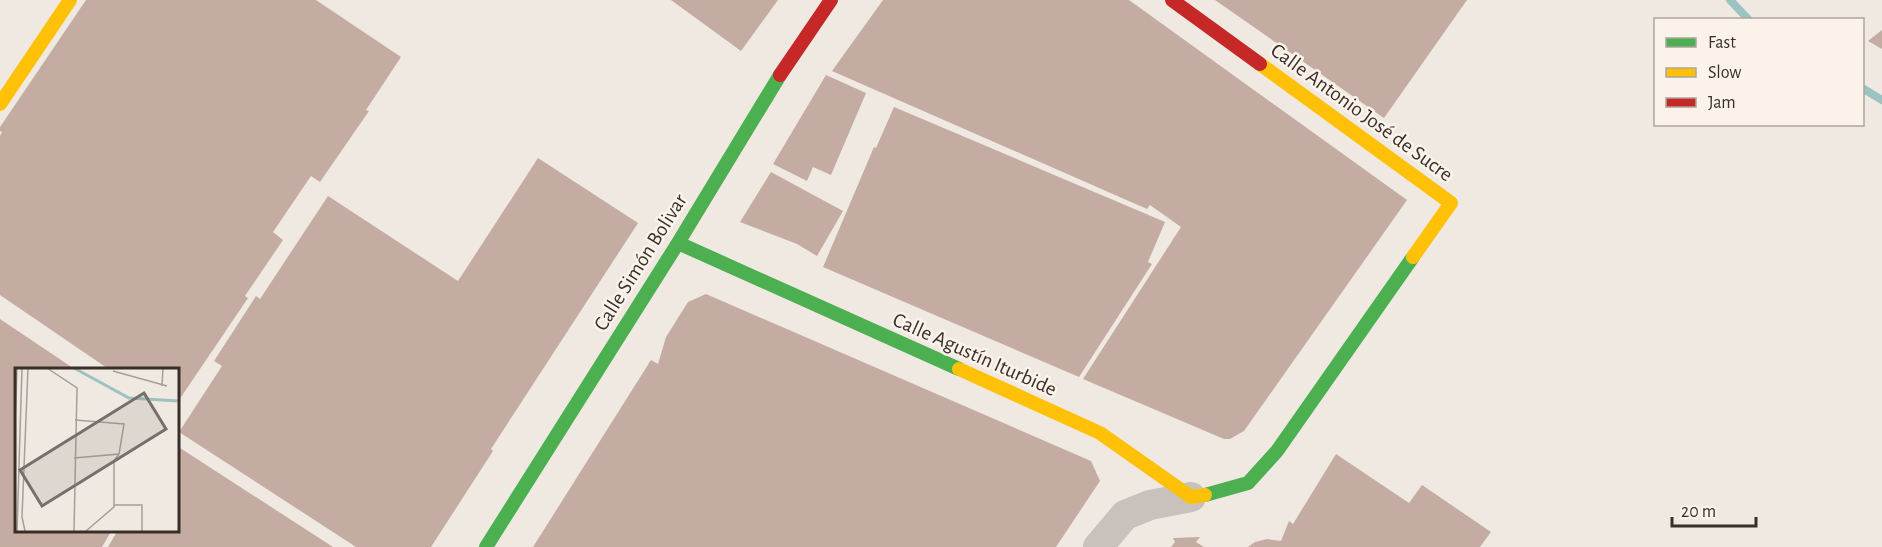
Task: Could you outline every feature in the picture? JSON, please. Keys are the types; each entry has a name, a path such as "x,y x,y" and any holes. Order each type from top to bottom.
{"street":[{"path":"0,104 70,0"},
{"name":"Calle Simón Bolivar","path":"486,547 678,243 791,56 831,0"},
{"name":"Calle Antonio José de Sucre","path":"1172,0 1450,203 1277,451 1248,483 1215,494 1191,497"},
{"name":"Calle Agustín Iturbide","path":"678,243 1100,433 1191,497"},
{"path":"1098,547 1125,515 1150,505 1191,497"}],"building":[{"path":"86,0 316,0 401,57 366,110 369,111 320,182 311,176 273,232 283,240 245,296 248,298 178,402 178,368 107,368 0,295 0,136 2,132 0,127"},
{"path":"671,0 778,0 741,51"},
{"path":"883,0 1129,0 1407,200 1244,431 1230,439 1224,439 1083,379 1181,227 1150,205 1147,209 832,71"},
{"path":"1215,0 1467,0 1384,118"},
{"path":"1882,30 1882,49 1868,41"},
{"path":"826,75 866,93 831,175 813,167 807,181 773,164"},
{"path":"894,107 1165,222 1148,262 1152,264 1079,377 823,267 874,147 876,148"},
{"path":"538,158 638,223 491,449 493,451 431,547 356,547 179,432 222,366 214,361 256,296 260,299 328,196 458,281"},
{"path":"771,172 843,211 817,256 797,244 740,222"},
{"path":"706,294 1091,461 1100,481 1056,547 533,547 651,360 658,364 666,337 688,302"},
{"path":"0,319 73,368 15,368 15,532 111,532 102,547 0,547"},
{"path":"178,447 333,547 108,547 117,532 178,532"},
{"path":"1336,454 1409,503 1422,485 1491,532 1480,547 1248,547 1255,542 1267,539 1281,541 1289,521 1293,524"},
{"path":"1200,537 1196,542 1204,547 1171,547 1175,542 1173,538"}],"waterway":[{"path":"1730,0 1747,18"},
{"path":"1864,89 1882,100"}],"traffic: fast":[{"path":"486,547 678,243 780,75"},
{"path":"678,243 959,369"},
{"path":"1205,495 1248,483 1277,451 1413,257"}],"traffic: slow":[{"path":"0,104 70,0"},
{"path":"1260,64 1451,203 1413,257"},
{"path":"959,369 1100,433 1191,497 1205,495"}],"traffic: jam":[{"path":"780,75 831,0"},
{"path":"1172,0 1260,64"}]}
